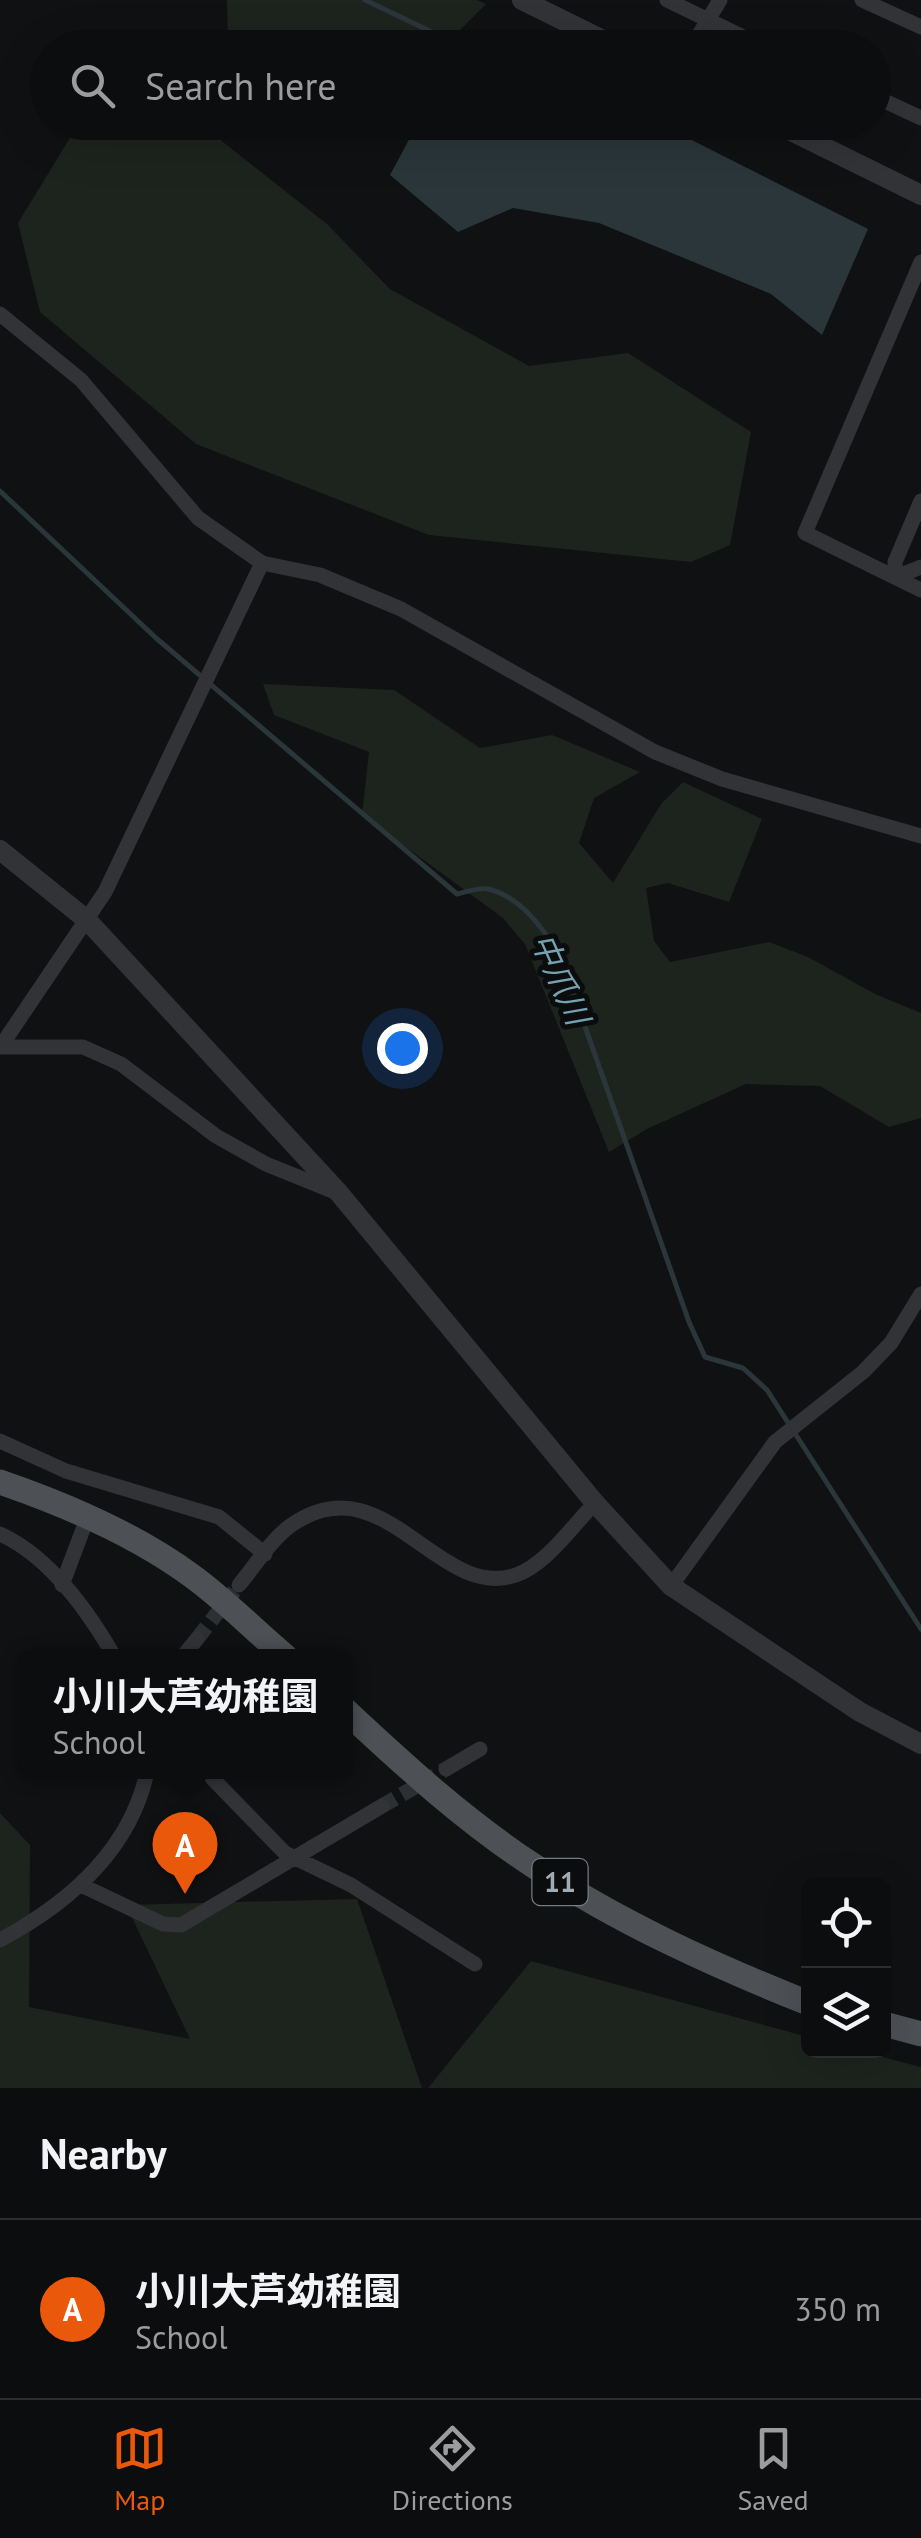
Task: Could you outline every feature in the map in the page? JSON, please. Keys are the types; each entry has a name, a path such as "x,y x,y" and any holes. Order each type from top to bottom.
{"main road":[{"path":"0,1482 88,1516 142,1544 193,1577 277,1649"},
{"name":"11","path":"353,1717 425,1784 531,1864 588,1900 668,1943 801,1999"},
{"path":"891,2026 921,2034"}],"street":[{"path":"522,0 583,30"},
{"path":"667,0 727,30"},
{"path":"704,30 720,0"},
{"path":"862,0 921,28"},
{"path":"891,104 921,118"},
{"path":"809,140 921,195"},
{"path":"920,269 806,532 921,590"},
{"path":"0,314 81,380 198,518 262,564 320,575 401,609 655,752 722,779 921,836"},
{"path":"896,577 895,562 921,500"},
{"path":"0,1046 105,892 262,564"},
{"path":"896,577 921,566"},
{"path":"0,850 87,920 339,1193 595,1503 672,1586 860,1712 921,1744"},
{"path":"0,1046 83,1047 121,1064 216,1136 266,1164 339,1193"},
{"path":"672,1586 775,1442 863,1372 890,1343 921,1294"},
{"path":"0,1441 66,1471 219,1517 265,1554"},
{"path":"240,1585 294,1524 330,1510 354,1509 378,1516 405,1530 433,1554 497,1579 518,1574 539,1561 595,1503"},
{"path":"62,1585 88,1516"},
{"path":"0,1534 33,1555 62,1585 92,1618 110,1649"},
{"path":"189,1649 198,1639"},
{"path":"446,1769 480,1749"},
{"path":"0,1940 32,1924 81,1885 112,1851 129,1823 145,1779"},
{"path":"213,1779 272,1842 350,1884 475,1964"},
{"path":"81,1885 163,1924 180,1926 382,1806"}],"shaded area":[{"path":"227,0 477,0 486,4 460,30 228,30"},
{"path":"69,140 221,140 327,224 390,289 529,366 628,353 751,432 730,545 691,562 429,535 196,444 40,312 18,223"},
{"path":"409,140 692,140 868,229 822,335 771,294 599,223 513,208 458,232 390,175"},
{"path":"263,684 394,690 480,748 552,735 640,772 594,798 579,843 613,883 661,804 683,782 762,819 729,902 668,883 646,888 654,941 670,962 769,942 921,1013 921,1118 889,1127 820,1086 746,1084 647,1129 609,1152 525,944 503,918 362,815 369,752 274,715"},
{"path":"0,1813 30,1845 29,2007 190,2039 126,1905 357,1899 422,2088 0,2088"},
{"path":"531,1961 801,2035 801,2058 886,2058 921,2067 921,2088 428,2088"}],"waterway":[{"path":"365,0 428,30"},
{"name":"中爪川","path":"0,491 156,638 457,894 477,889 501,893 523,908 541,928 562,961 689,1322 705,1357 743,1368 767,1390 921,1629"}],"tunnel":[{"path":"197,1639 239,1585"},
{"path":"382,1806 446,1769"}],"place":[{"name":"小川大芦幼稚園","path":"185,1894"}]}
